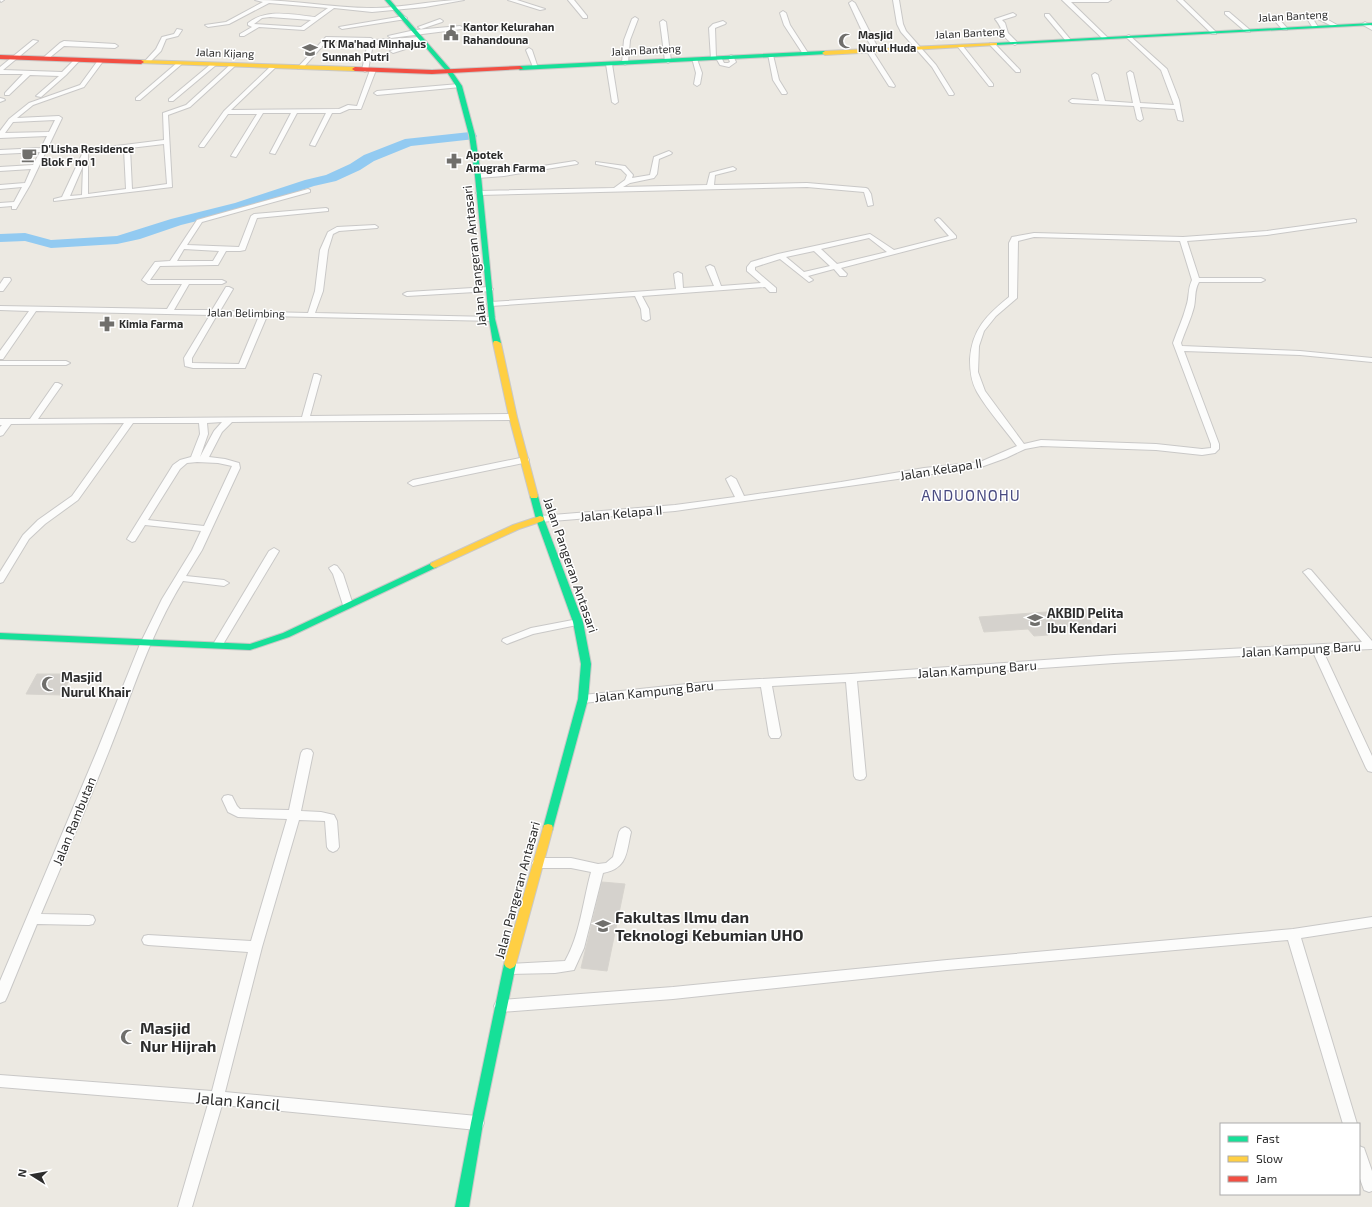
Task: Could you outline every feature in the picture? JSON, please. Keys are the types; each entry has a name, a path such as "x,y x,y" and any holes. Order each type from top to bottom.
{"street":[{"path":"258,0 267,2 372,10 461,0"},
{"name":"Jalan Pangeran Antasari","path":"387,0 449,71 459,86 465,106 478,176 492,319 513,418 540,519 578,622 586,664 583,699 509,969 477,1123 462,1207"},
{"path":"511,0 542,9"},
{"path":"571,0 585,17"},
{"path":"896,0 900,24 904,32 934,66 951,94"},
{"path":"1066,1 1108,0"},
{"path":"1180,0 1214,33"},
{"path":"1066,1 1105,38"},
{"path":"208,26 227,23 267,2"},
{"path":"852,3 873,50 892,86"},
{"path":"317,19 265,15 250,24 302,29 317,19 332,7"},
{"path":"782,13 787,25 805,53"},
{"path":"1227,13 1248,31"},
{"path":"1012,15 998,19 1002,23 1005,34 1015,43"},
{"path":"1048,15 1068,40"},
{"path":"1277,16 1276,19 1285,29"},
{"path":"342,27 404,18"},
{"path":"625,63 627,40 635,19"},
{"path":"393,51 440,21"},
{"path":"663,22 668,61"},
{"path":"716,58 712,28 715,25 723,23"},
{"path":"242,35 258,25"},
{"name":"Jalan Banteng","path":"449,71 1370,25"},
{"path":"300,68 325,40 388,42 460,28"},
{"path":"147,62 159,50 164,38 176,35 179,30"},
{"path":"1129,37 1164,70 1178,107 1181,120"},
{"path":"0,71 14,57 35,41"},
{"path":"226,112 340,112 348,107 359,108 369,70 371,41"},
{"path":"46,58 63,44 115,46"},
{"path":"992,44 1018,71"},
{"path":"960,46 991,85"},
{"path":"529,50 536,67"},
{"path":"770,55 774,65 774,80 779,89 784,93"},
{"name":"Jalan Kijang","path":"0,57 300,68 449,71"},
{"path":"40,96 78,59"},
{"path":"694,59 699,73 697,84"},
{"path":"0,136 11,120 31,104 82,86 101,60"},
{"path":"138,99 180,63"},
{"path":"609,64 615,102"},
{"path":"171,100 213,65"},
{"path":"56,200 170,186 166,142 166,114 188,106 233,65"},
{"path":"202,146 226,112 273,67"},
{"path":"0,71 64,74"},
{"path":"7,94 28,73"},
{"path":"1130,73 1140,119"},
{"path":"1095,75 1103,103"},
{"path":"377,93 459,86"},
{"path":"1072,102 1178,107"},
{"path":"234,156 261,112"},
{"path":"273,153 295,112"},
{"path":"313,145 329,112"},
{"path":"0,205 15,206 60,118 11,120"},
{"path":"0,136 52,134"},
{"path":"86,151 166,142"},
{"path":"127,146 129,191"},
{"path":"0,152 43,150"},
{"path":"86,151 86,196"},
{"path":"65,199 86,151"},
{"path":"628,180 652,177 654,174 656,158 669,153"},
{"path":"478,176 504,174 575,163"},
{"path":"598,163 623,167 630,175 628,180 620,187 612,190"},
{"path":"0,168 35,167"},
{"path":"710,187 712,174 733,169"},
{"path":"0,187 27,185"},
{"path":"479,193 807,185 864,190 868,194 870,205"},
{"path":"172,263 195,226 201,220 308,190"},
{"path":"182,247 224,249 242,248 254,216 254,206"},
{"path":"254,216 326,210"},
{"path":"781,256 806,278 834,266 954,237 938,220"},
{"path":"1022,447 981,391 974,372 975,346 980,331 993,314 1013,298 1013,243 1015,238 1034,235 1062,235 1183,239 1268,233 1354,221"},
{"path":"311,314 318,291 324,250 330,233 337,229 375,227"},
{"path":"773,290 765,285 751,271 752,266 781,256 870,236 892,252"},
{"name":"Jalan Kelapa II","path":"540,519 675,508 841,485 930,470 981,464 1022,447 1041,443 1156,446 1202,452 1212,451 1215,448 1215,444 1179,348 1178,339 1190,308 1192,299 1191,290 1196,280 1183,239"},
{"path":"815,248 843,274"},
{"path":"215,263 224,249"},
{"path":"222,282 146,282 156,265 161,263 223,263"},
{"path":"710,267 720,288"},
{"path":"678,274 680,291"},
{"path":"0,289 6,280"},
{"path":"1196,280 1261,280"},
{"path":"169,312 187,282"},
{"path":"491,304 765,285"},
{"path":"228,289 188,358 187,362 190,365 242,366 264,314"},
{"path":"407,294 489,289"},
{"path":"638,295 645,309 646,319"},
{"name":"Jalan Belimbing","path":"0,308 492,319"},
{"path":"0,357 34,309"},
{"path":"1179,348 1300,353 1372,360"},
{"path":"0,363 66,363"},
{"path":"305,420 317,376"},
{"path":"32,422 58,385"},
{"path":"0,433 4,422 513,418"},
{"path":"198,460 204,434 203,420"},
{"path":"198,460 218,431 229,420"},
{"path":"0,580 29,533 37,525 69,504 75,498 130,421"},
{"path":"132,538 176,468 184,461 198,460"},
{"name":"Jalan Rambutan","path":"0,998 103,751 145,644 180,578 197,550 236,465 231,463 198,460"},
{"path":"413,483 525,460"},
{"path":"731,478 741,499"},
{"path":"0,636 145,644 250,647 299,629 516,527 540,519"},
{"path":"142,522 206,529"},
{"path":"217,646 274,551"},
{"path":"334,568 338,574 348,605"},
{"path":"1308,572 1371,645"},
{"path":"180,578 224,583"},
{"path":"507,641 531,631 578,622"},
{"name":"Jalan Kampung Baru","path":"583,699 706,686 851,678 1120,658 1317,649 1371,645"},
{"path":"1317,649 1372,768"},
{"path":"851,678 860,776"},
{"path":"766,682 775,735"},
{"path":"185,1207 217,1098 256,947 294,815 307,753"},
{"path":"228,799 232,809 238,813 321,816 330,818 333,847"},
{"path":"538,863 571,863 598,869 611,867 619,859 625,832"},
{"path":"509,969 562,968 569,966 572,962 581,935 598,869"},
{"path":"33,919 89,920"},
{"path":"501,1006 673,993 947,964 1293,934 1372,922"},
{"path":"1293,934 1350,1123"},
{"path":"148,940 256,947"},
{"name":"Jalan Kancil","path":"0,1081 217,1098 477,1123"},
{"path":"1360,1156 1369,1185"}],"building":[{"name":"AKBID Pelita Ibu Kendari","path":"1086,609 1092,624 1049,628 1048,635 1034,636 1028,629 984,632 979,617"},
{"name":"Masjid Nurul Khair","path":"37,674 72,674 62,695 26,694"},
{"name":"Fakultas Ilmu dan Teknologi Kebumian UHO","path":"602,882 625,884 607,971 581,968"}],"waterway":[{"path":"0,238 25,237 51,244 117,240 135,236 176,222 240,206 310,183 331,178 355,167 369,158 410,142 470,136"}],"traffic: fast":[{"path":"387,0 449,71 459,86 472,135 478,176 492,319 497,343"},
{"path":"995,44 1372,24"},
{"path":"520,68 825,53"},
{"path":"534,496 540,519 578,622 586,664 583,699 548,828"},
{"path":"0,636 250,647 286,635 434,565"},
{"path":"462,1207 477,1123 510,964"}],"traffic: slow":[{"path":"825,53 995,44"},
{"path":"141,62 355,69"},
{"path":"497,343 513,417 534,496"},
{"path":"434,565 516,527 540,519"},
{"path":"510,964 548,828"}],"traffic: jam":[{"path":"0,57 141,62"},
{"path":"355,69 432,72 520,68"}],"place":[{"name":"Kantor Kelurahan Rahandouna","path":"451,33"},
{"name":"Masjid Nurul Huda","path":"846,41"},
{"name":"TK Ma'had Minhajus Sunnah Putri","path":"310,50"},
{"name":"D'Lisha Residence Blok F no 1","path":"29,155"},
{"name":"Apotek Anugrah Farma","path":"454,161"},
{"name":"Kimia Farma","path":"107,324"},
{"name":"AKBID Pelita Ibu Kendari","path":"1035,620"},
{"name":"Masjid Nurul Khair","path":"49,684"},
{"name":"Fakultas Ilmu dan Teknologi Kebumian UHO","path":"603,926"},
{"name":"Masjid Nur Hijrah","path":"128,1037"}],"district":[{"name":"ANDUONOHU","path":"971,496"}]}
